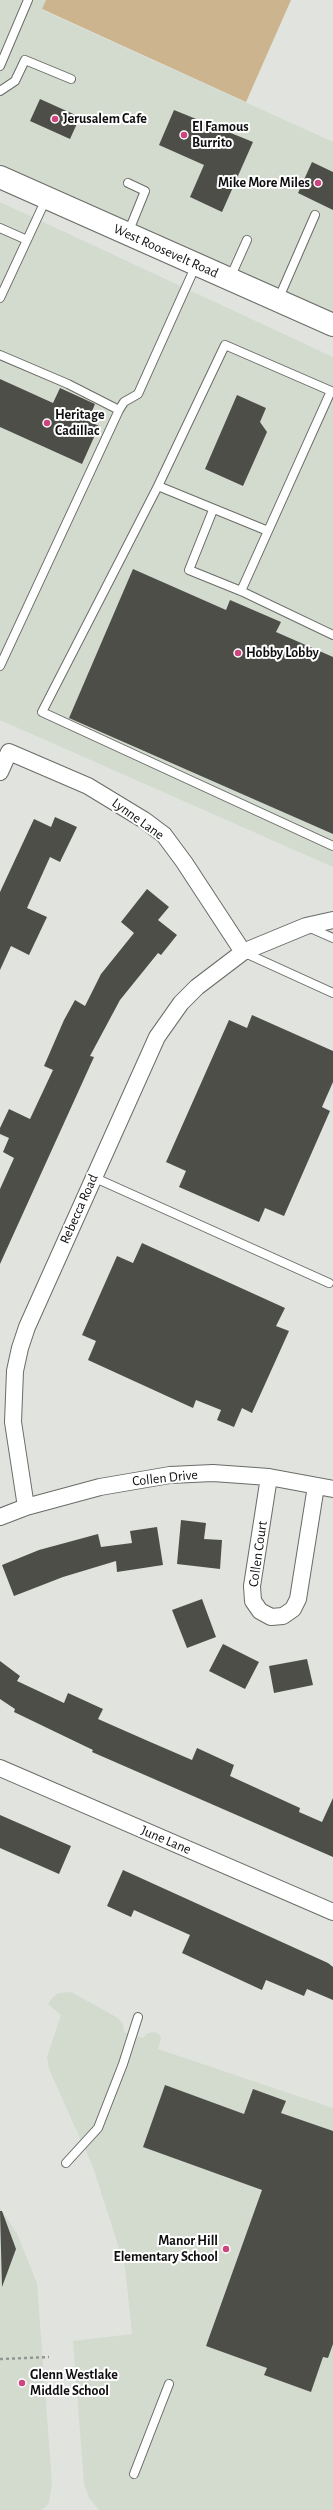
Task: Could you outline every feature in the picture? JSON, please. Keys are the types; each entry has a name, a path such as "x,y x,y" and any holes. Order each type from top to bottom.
{"main road":[{"name":"West Roosevelt Road","path":"0,177 333,325"}],"street":[{"name":"Lynne Lane","path":"0,772 9,752 88,786 122,805 164,835 243,952"},
{"name":"Rebecca Road","path":"26,1507 13,1422 15,1371 27,1327 141,1068 160,1031 197,987 243,952 306,926 333,920"},
{"name":"Collen Drive","path":"0,1517 26,1507 100,1487 163,1476 213,1473 269,1477 333,1489"},
{"name":"Collen Court","path":"269,1477 252,1586 253,1601 260,1612 271,1616 283,1616 292,1609 298,1599 316,1486"},
{"name":"June Lane","path":"0,1768 333,1912"}],"lane":[{"path":"0,66 28,0"},
{"path":"0,91 15,81 25,60 71,80"},
{"path":"127,233 145,191 128,183"},
{"path":"0,298 46,198"},
{"path":"278,300 315,215"},
{"path":"0,228 27,240"},
{"path":"229,279 247,240"},
{"path":"0,666 124,402 138,394 196,264"},
{"path":"241,591 332,390 225,345 158,486 42,712 333,846"},
{"path":"0,355 68,384 120,410"},
{"path":"158,486 213,510 268,531"},
{"path":"213,510 189,570 241,591 333,635"},
{"path":"306,926 333,938"},
{"path":"243,952 333,993"},
{"path":"93,1177 329,1283"},
{"path":"66,2163 98,2128 123,2064 138,2017"},
{"path":"134,2474 169,2384"}],"path":[{"path":"0,2359 49,2357"}],"shaded area":[{"path":"0,0 46,0 42,10 333,142 333,316 0,165"},
{"path":"46,0 291,0 246,102 42,9"},
{"path":"0,202 333,357 333,867 0,720"},
{"name":"Manor Hill Elementary School","path":"71,1992 118,2018 123,2024 124,2032 143,2038 148,2033 155,2032 160,2035 161,2039 158,2049 333,2108 333,2510 99,2510 89,2498 84,2484 73,2341 132,2334 125,2267 93,2167 49,2069 47,2057 61,2015 48,2004 53,1997 59,1993"},
{"name":"Glenn Westlake Middle School","path":"0,2208 17,2234 37,2283 52,2483 49,2503 42,2510 0,2510"}],"building":[{"name":"Jerusalem Cafe","path":"40,99 80,117 70,139 30,121"},
{"path":"174,110 253,142 222,212 190,197 204,165 159,145"},
{"name":"Mike More Miles","path":"312,162 333,172 333,210 298,193"},
{"name":"Heritage Cadillac","path":"0,379 53,403 60,388 95,404 88,421 99,426 82,464 0,427"},
{"path":"237,395 266,408 260,422 267,432 243,486 205,469"},
{"path":"133,569 226,610 230,600 281,622 276,632 333,657 333,834 69,718"},
{"path":"55,817 77,827 60,862 50,857 27,908 47,917 29,955 11,946 0,970 0,892 34,819 51,827"},
{"path":"147,889 169,907 158,920 177,935 161,955 158,953 120,1000 90,1056 94,1057 0,1264 0,1189 14,1158 3,1152 9,1138 0,1134 0,1128 9,1109 30,1119 53,1070 44,1066 64,1020 75,1000 85,1006 101,974 134,933 121,922"},
{"path":"252,1015 333,1051 333,1082 322,1107 330,1111 284,1216 265,1208 259,1222 179,1187 186,1171 166,1162 229,1020 247,1028"},
{"path":"142,1243 285,1308 276,1326 289,1331 252,1413 242,1408 234,1427 217,1420 221,1410 196,1400 193,1408 88,1360 96,1341 82,1335 117,1256 133,1263"},
{"path":"181,1520 206,1523 204,1539 222,1540 220,1569 177,1564"},
{"path":"157,1527 163,1565 117,1572 116,1561 63,1577 14,1596 2,1565 39,1550 98,1534 101,1547 132,1543 130,1531"},
{"path":"202,1599 216,1637 187,1648 172,1610"},
{"path":"223,1644 259,1662 245,1689 209,1671"},
{"path":"307,1659 313,1685 274,1693 269,1666"},
{"path":"0,1661 20,1676 17,1681 64,1703 68,1693 103,1709 98,1719 192,1760 197,1748 234,1765 230,1776 300,1808 299,1812 322,1822 333,1798 333,1857 92,1752 93,1750 14,1712 15,1709 0,1699"},
{"path":"0,1815 71,1846 59,1874 0,1848"},
{"path":"123,1870 328,1963 333,1967 333,2000 307,1989 304,1996 266,1980 262,1990 182,1953 190,1935 134,1910 131,1917 107,1906"},
{"name":"Manor Hill Elementary School","path":"165,2085 244,2114 253,2089 286,2101 281,2113 333,2131 333,2344 328,2358 323,2357 311,2392 264,2375 267,2368 206,2346 262,2190 143,2147"},
{"path":"0,2211 2,2211 16,2249 2,2287"}],"place":[{"name":"Jerusalem Cafe","path":"55,119"},
{"name":"El Famous Burrito","path":"184,135"},
{"name":"Mike More Miles","path":"318,183"},
{"name":"Heritage Cadillac","path":"47,423"},
{"name":"Hobby Lobby","path":"238,653"},
{"name":"Manor Hill Elementary School","path":"226,2249"},
{"name":"Glenn Westlake Middle School","path":"22,2383"}]}
